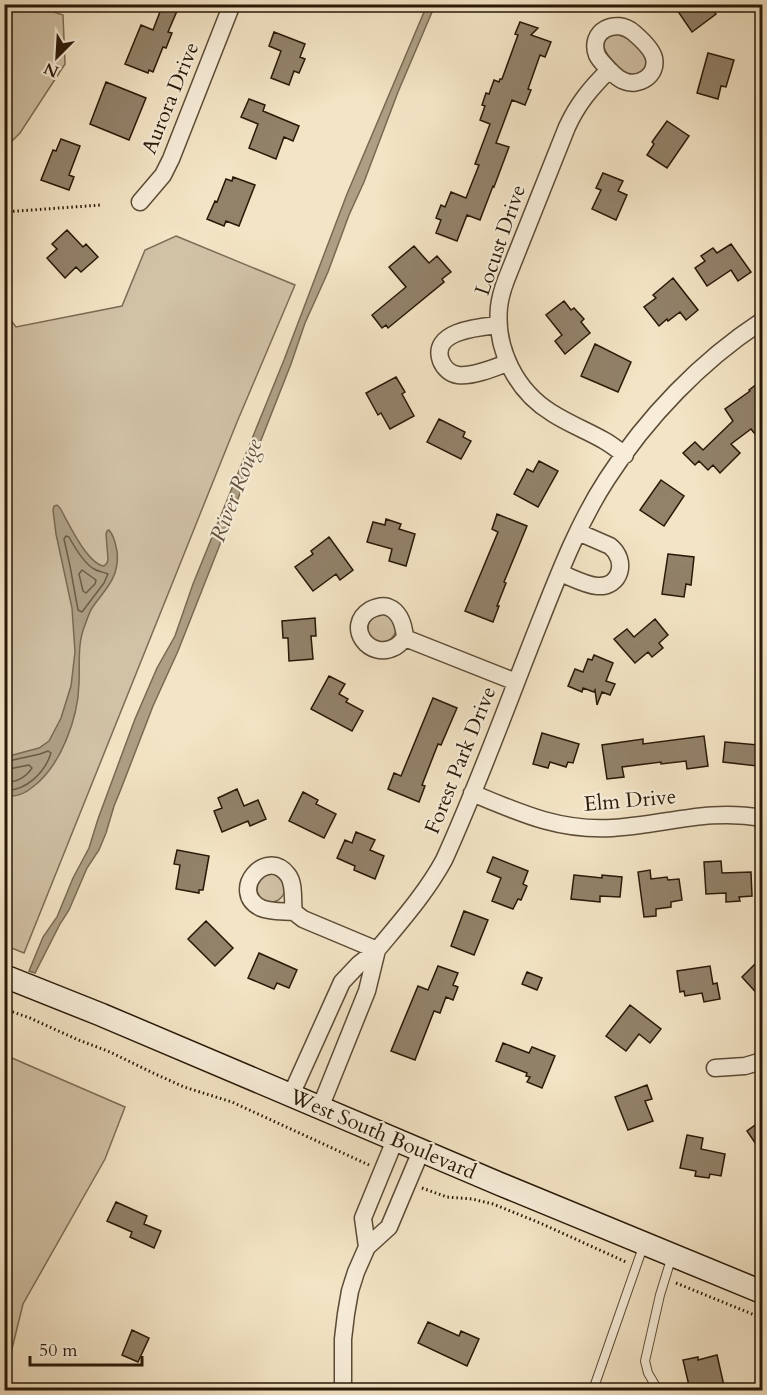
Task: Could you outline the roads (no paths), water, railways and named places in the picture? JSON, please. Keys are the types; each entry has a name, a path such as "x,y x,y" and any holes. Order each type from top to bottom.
{"main road":[{"name":"West South Boulevard","path":"4,976 762,1292"}],"street":[{"name":"Aurora Drive","path":"140,202 163,175 171,159 232,4"},
{"name":"Locust Drive","path":"609,70 586,93 567,127 506,280 499,304 498,326 507,363 524,390 552,414 606,442 624,455"},
{"name":"Forest Park Drive","path":"291,1095 342,982 359,964 377,950 435,877 451,844 560,573 578,532 607,479 665,405 726,348 762,321"},
{"path":"498,326 481,327 450,335 442,342 440,357 448,371 455,375 472,374 507,363"},
{"path":"560,573 599,587 615,581 619,575 621,562 614,550 578,532"},
{"path":"405,638 516,682"},
{"name":"Elm Drive","path":"471,793 538,819 565,826 615,828 716,814 762,818"},
{"path":"294,912 303,919 377,950"},
{"name":"Forest Park Drive","path":"320,1108 367,991 377,950"},
{"path":"715,1068 745,1066 762,1061"},
{"path":"367,1247 363,1218 395,1140"},
{"path":"343,1390 343,1339 350,1291 356,1272 367,1247 389,1227 421,1151"},
{"path":"375,1190 400,1200"}],"lane":[{"path":"593,1390 645,1244"},
{"path":"658,1390 648,1373 645,1361 672,1255"}],"water":[{"name":"River Rouge","path":"427,5 435,5 398,92 328,272 305,323 178,651 153,706 99,850 87,868 69,910 35,973 29,971 43,937 57,917 73,878 89,848 135,719 157,668 175,636 193,584 284,360 347,194"},
{"path":"57,505 91,558 104,566 108,559 106,534 109,530 114,538 117,551 116,569 114,576 91,610 82,632 78,697 71,726 60,753 44,777 34,786 28,791 9,796 5,795 5,757 39,748 49,741 61,718 71,686 75,652 72,608 56,534 53,510"}]}
